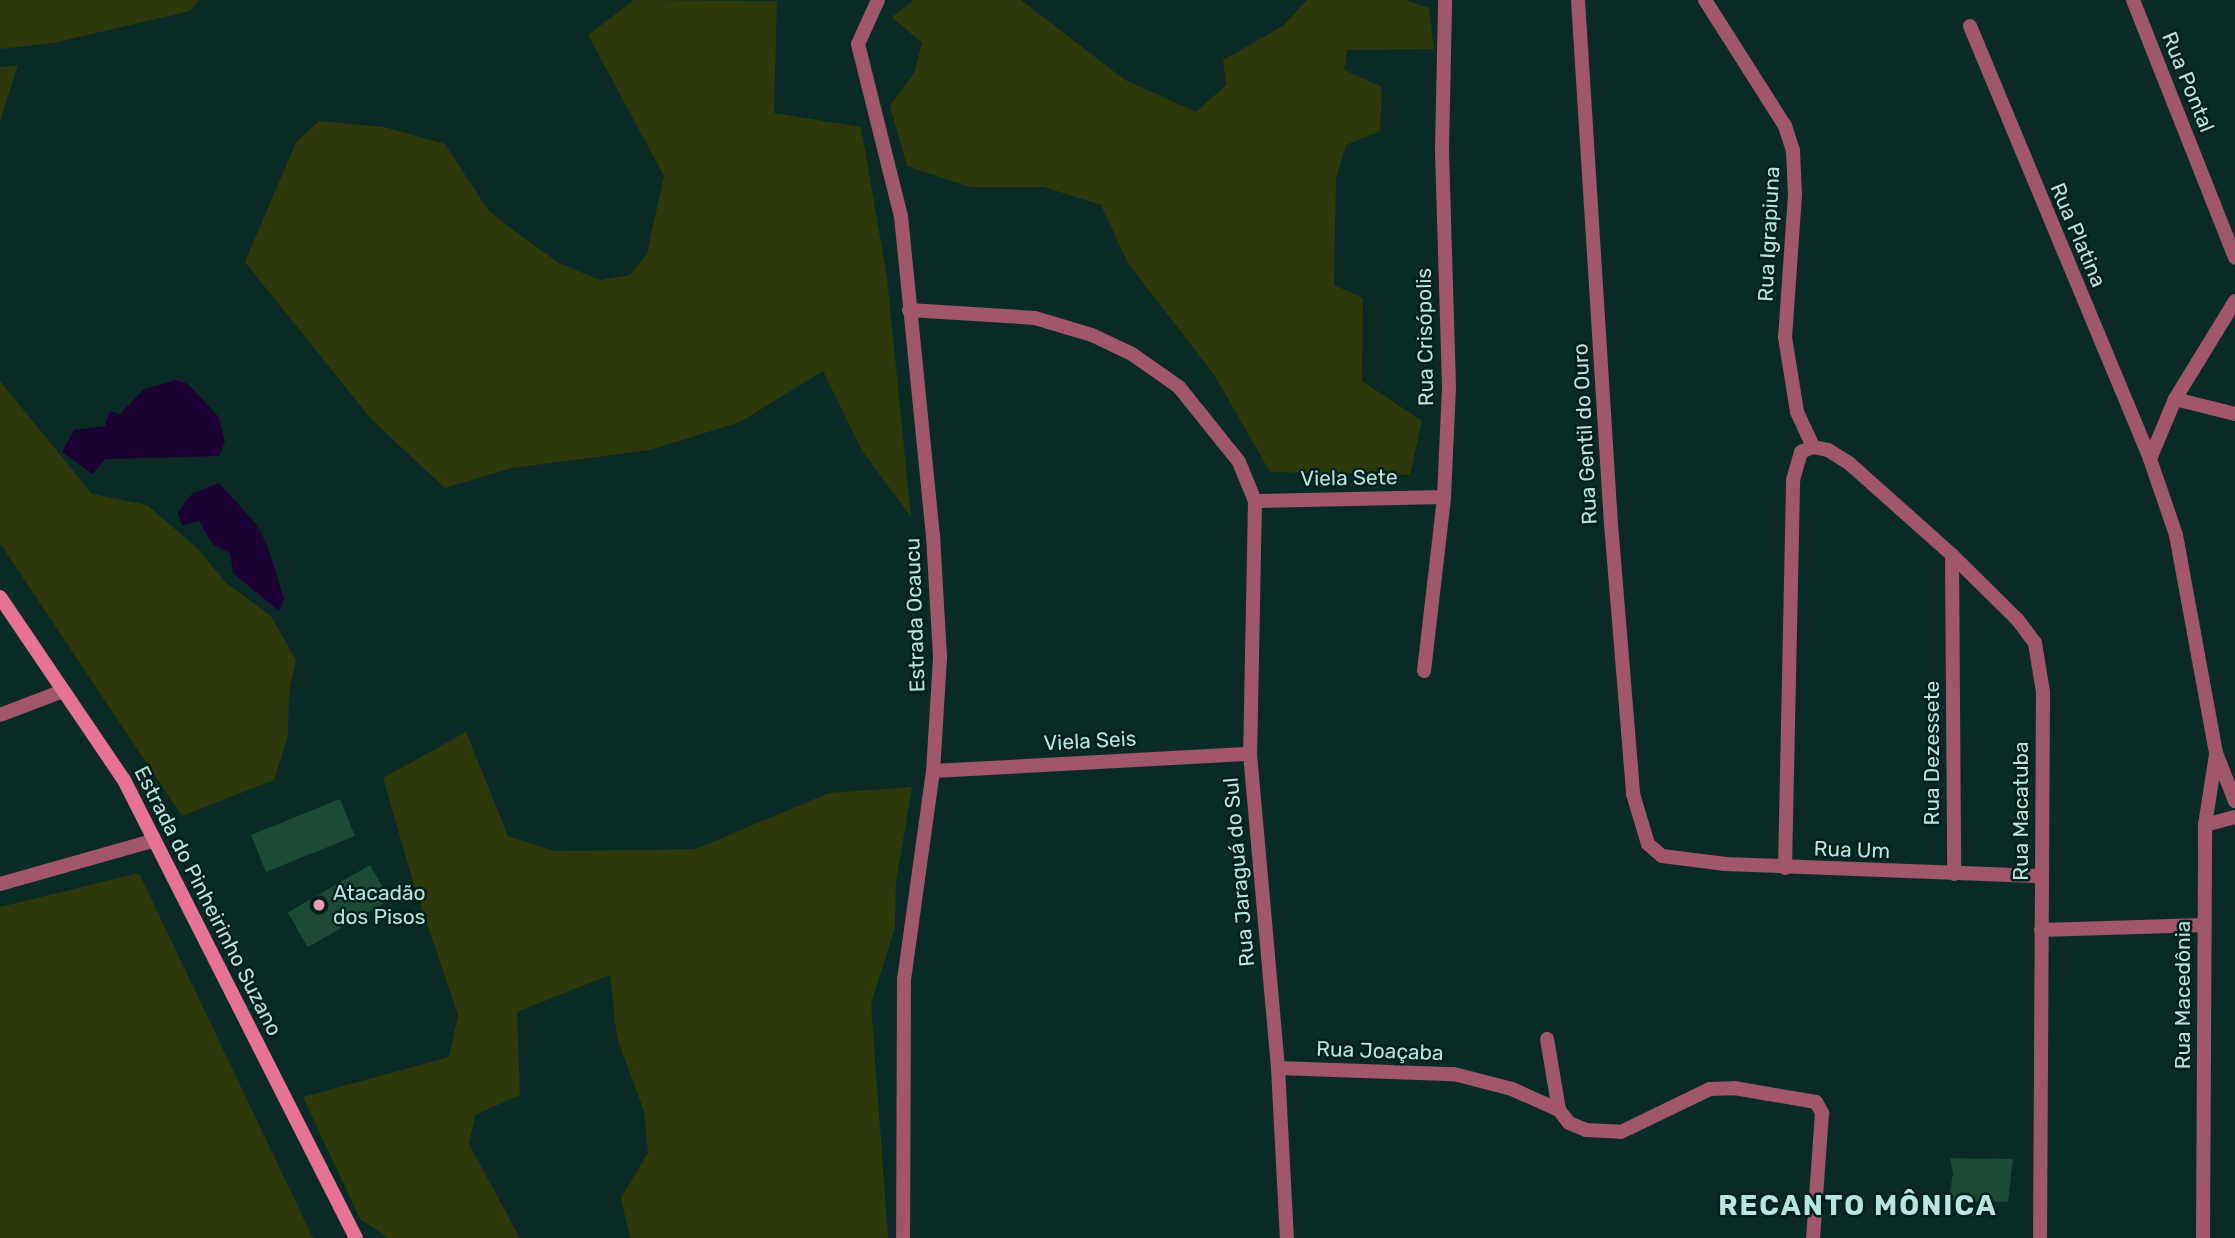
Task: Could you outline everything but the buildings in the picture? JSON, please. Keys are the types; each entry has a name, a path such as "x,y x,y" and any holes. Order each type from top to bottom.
{"main road":[{"name":"Estrada do Pinheirinho Suzano","path":"0,597 124,780 152,841 356,1238"}],"street":[{"name":"Estrada Ocaucu","path":"878,0 858,44 901,216 933,535 940,658 933,771 904,979 903,1238"},
{"name":"Rua Crisópolis","path":"1424,671 1444,497 1449,387 1442,149 1445,0"},
{"name":"Rua Gentil do Ouro","path":"1578,0 1611,524 1633,794 1648,844 1662,856"},
{"name":"Rua Igrapiuna","path":"1705,0 1785,125 1793,151 1795,195 1786,350 1797,412 1813,447"},
{"name":"Rua Pontal","path":"2133,0 2235,258"},
{"name":"Rua Platina","path":"1970,26 2150,459 2176,535 2216,754"},
{"path":"2150,459 2175,399 2235,302"},
{"path":"909,310 1035,318 1092,335 1132,354 1179,387 1213,425 1239,463 1255,501"},
{"path":"2175,399 2235,414"},
{"path":"1785,869 1793,480 1801,452 1813,447"},
{"name":"Rua Macatuba","path":"1813,447 1828,450 1850,464 1952,555 2035,643 2042,681 2040,1238"},
{"name":"Viela Sete","path":"1255,501 1444,497"},
{"name":"Rua Jaraguá do Sul","path":"1255,501 1250,754 1278,1068 1287,1238"},
{"name":"Rua Dezessete","path":"1952,555 1954,874"},
{"path":"0,715 63,691"},
{"name":"Viela Seis","path":"933,771 1250,754"},
{"path":"2216,754 2235,801"},
{"name":"Rua Macedônia","path":"2203,1238 2205,825 2216,754"},
{"path":"2205,825 2235,817"},
{"path":"0,884 152,841"},
{"name":"Rua Um","path":"1662,856 1785,869 2042,876"},
{"path":"2041,930 2204,925"},
{"path":"1547,1039 1559,1110"},
{"name":"Rua Joaçaba","path":"1278,1068 1454,1074 1512,1089 1559,1110 1569,1123 1604,1134 1621,1132 1710,1089 1734,1088 1816,1102 1822,1113 1813,1238"}],"green space":[{"path":"0,0 199,0 190,11 53,43 0,49"},
{"path":"634,0 777,1 774,113 861,127 887,278 911,517 863,452 823,371 740,422 650,450 512,468 445,488 372,420 245,262 296,142 319,121 384,127 445,144 488,210 559,263 600,280 630,275 647,254 664,176 588,35"},
{"path":"914,0 1021,0 1125,80 1196,112 1226,85 1223,60 1283,26 1307,0 1406,0 1429,8 1434,49 1347,50 1344,70 1382,87 1380,131 1346,145 1336,179 1334,285 1363,298 1362,381 1422,421 1410,475 1270,472 1215,376 1128,263 1101,205 1044,187 970,187 907,166 890,106 914,73 922,43 892,17"},
{"path":"18,65 0,121 0,67"},
{"path":"0,381 92,494 147,505 198,549 226,583 271,616 296,660 289,692 288,736 274,780 182,816 0,543"},
{"path":"466,732 508,836 554,851 696,849 829,793 912,787 896,881 895,928 871,1003 888,1238 630,1238 621,1198 648,1153 644,1111 617,1038 610,975 517,1012 520,1095 475,1115 469,1144 520,1238 388,1238 360,1219 303,1097 449,1057 458,1015 414,885 383,778"},
{"path":"139,873 313,1238 0,1238 0,907"}],"shaded area":[{"path":"175,380 188,384 218,416 225,441 219,456 105,459 93,474 62,452 74,430 105,426 110,411 120,414 143,390"},
{"path":"219,483 257,525 268,547 284,599 279,611 233,573 230,553 213,545 199,521 182,526 178,512 192,494"}],"place":[{"name":"Atacadão dos Pisos","path":"319,905"}],"district":[{"name":"RECANTO MÔNICA","path":"1858,1206"}]}
